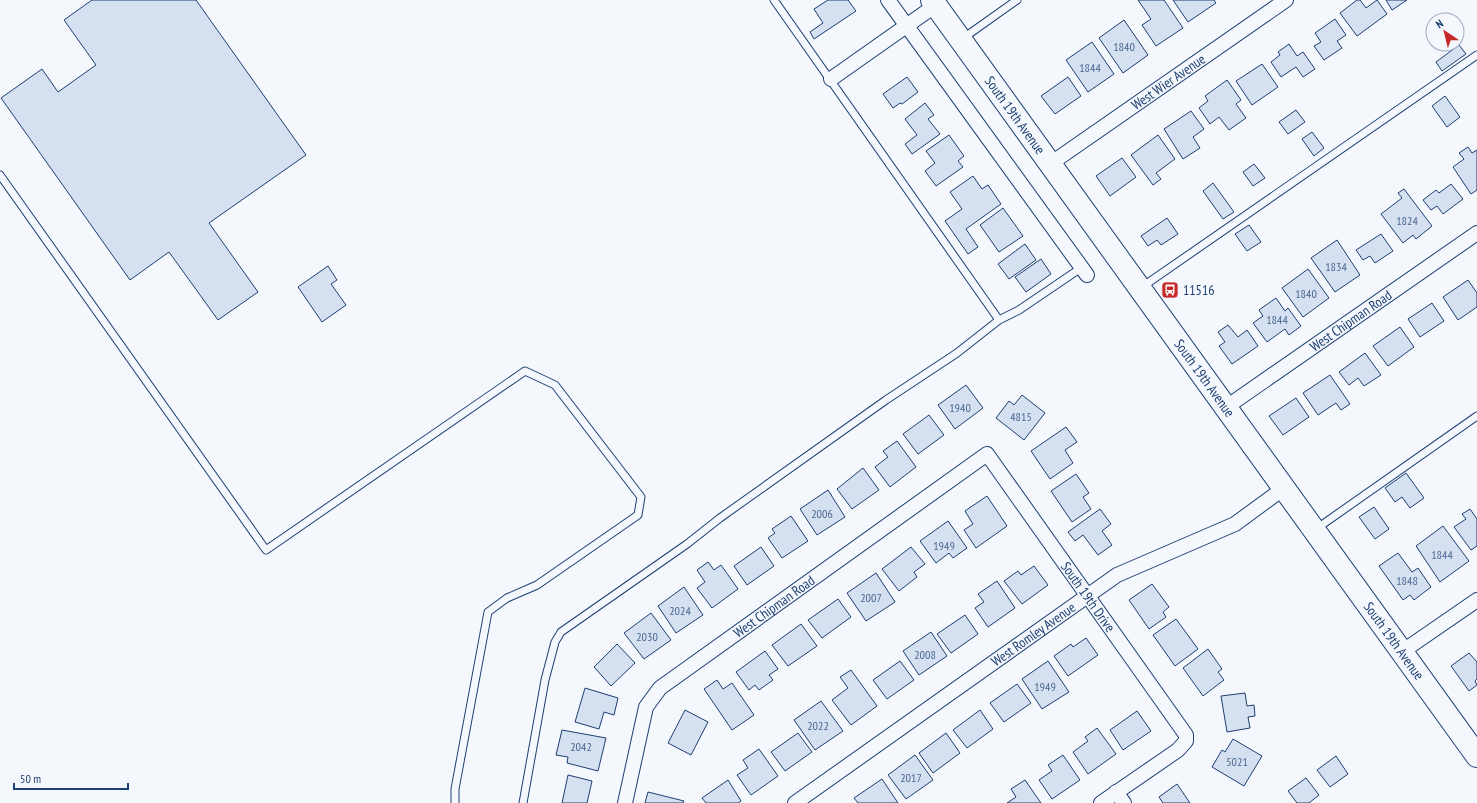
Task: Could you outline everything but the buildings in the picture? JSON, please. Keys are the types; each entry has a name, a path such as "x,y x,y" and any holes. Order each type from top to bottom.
{"main road":[{"name":"South 19th Avenue","path":"934,3 1225,408 1403,651 1477,756"}],"street":[{"path":"888,0 1084,272"},
{"name":"West Wier Avenue","path":"1050,164 1286,0"},
{"path":"831,79 907,26 934,3"},
{"name":"West Chipman Road","path":"1225,408 1477,234"},
{"name":"West Chipman Road","path":"625,803 646,707 660,688 987,454"},
{"name":"South 19th Drive","path":"987,454 1184,731 1186,741 1178,750 1120,798"},
{"name":"West Romley Avenue","path":"794,803 1086,595 1118,575 1234,524 1284,488"},
{"path":"1403,651 1477,600"},
{"path":"1101,803 1120,798"}],"lane":[{"path":"774,0 999,320"},
{"path":"961,40 1017,0"},
{"path":"1140,289 1477,55"},
{"path":"0,175 266,550 525,372 555,385 641,496 638,515 537,585 507,598 488,612 455,789 455,803"},
{"path":"523,803 545,680 555,642 560,632 687,544 720,518 886,400 957,353 999,320 1084,272"},
{"path":"1314,530 1477,416"}],"place":[{"name":"11516","path":"1170,290"}]}
